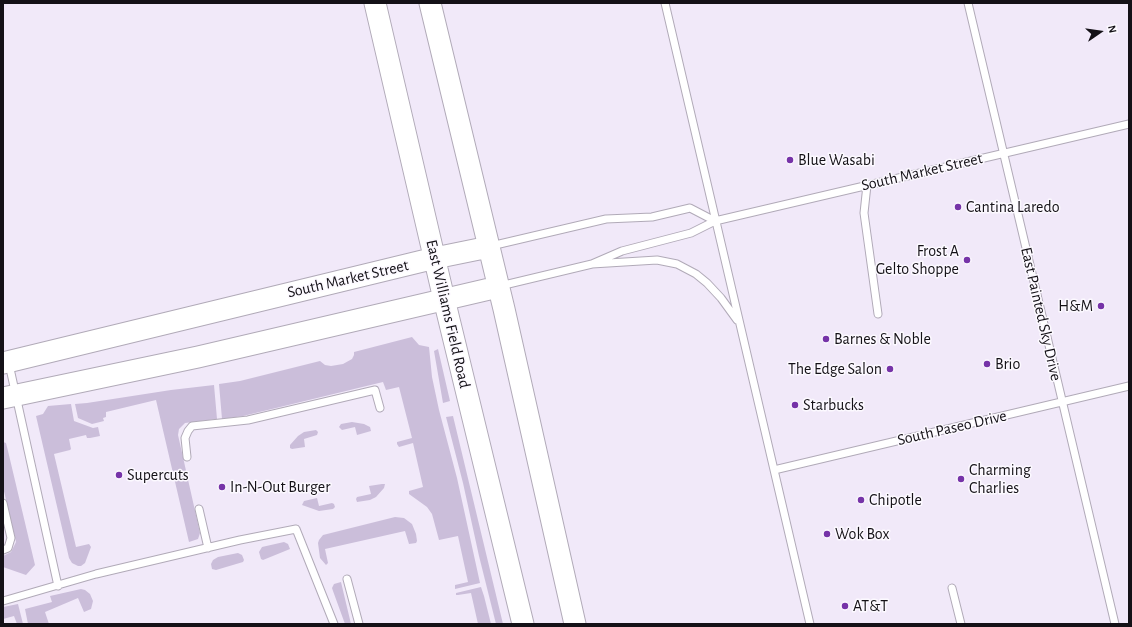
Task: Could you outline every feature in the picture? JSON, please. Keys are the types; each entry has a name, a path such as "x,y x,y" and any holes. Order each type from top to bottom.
{"main road":[{"name":"East Williams Field Road","path":"375,3 444,299 523,624"},
{"path":"430,3 489,247 575,624"},
{"name":"South Market Street","path":"6,362 435,258 489,247"},
{"name":"South Market Street","path":"10,397 198,357 498,287"}],"lane":[{"path":"665,3 810,624"},
{"name":"East Painted Sky Drive","path":"968,3 1115,624"},
{"name":"South Market Street","path":"498,287 592,264 622,251 690,233 715,221 1129,124"},
{"path":"867,185 864,213 878,314"},
{"name":"South Market Street","path":"489,247 606,219 652,218 690,208 715,221"},
{"name":"South Market Street","path":"592,264 657,260 677,264 696,274 707,283 721,298 740,323"},
{"path":"6,362 10,397 58,586"},
{"name":"South Paseo Drive","path":"774,470 1129,386"},
{"path":"188,457 185,438 192,426 248,420 375,390 380,408"},
{"path":"3,504 11,538 8,548 3,550"},
{"path":"199,509 208,548"},
{"path":"3,601 96,574 240,540 296,529 334,624"},
{"path":"347,579 359,624"},
{"path":"952,588 961,624"}],"shaded area":[{"path":"412,337 419,345 429,347 432,377 439,410 457,478 480,583 455,589 455,585 468,582 458,536 439,540 432,514 427,507 409,494 409,491 423,487 413,443 399,447 397,444 397,442 412,438 399,387 386,390 383,382 243,416 222,419 219,384 240,381 320,361 325,365 331,366 343,364 352,359 354,352"},
{"path":"438,349 450,401 443,403 434,351"},
{"path":"214,385 217,419 185,423 179,429 178,435 200,533 198,539 189,542 156,400 106,412 106,417 103,418 104,421 92,424 78,418 75,404"},
{"path":"71,404 74,421 93,428 98,427 100,436 87,438 86,435 69,439 70,450 54,454 76,547 89,544 91,547 85,563 81,566 72,563 69,558 36,416 43,414 48,406"},
{"path":"453,416 503,624 496,624 479,556 463,483 446,417"},
{"path":"352,422 364,424 370,427 371,431 357,435 355,427 342,430 339,427 341,424"},
{"path":"316,430 318,432 317,435 304,439 305,447 290,448 290,445 298,436 304,432"},
{"path":"3,442 6,443 35,565 26,575 3,567 3,556 11,552 16,542 3,487"},
{"path":"385,484 384,488 376,497 370,500 357,502 357,497 371,494 369,486"},
{"path":"317,498 319,506 332,503 335,507 333,509 319,511 302,505 304,501"},
{"path":"395,517 404,518 412,524 416,534 416,543 409,544 405,531 325,549 328,563 326,565 320,558 318,543 323,535"},
{"path":"284,542 288,544 290,549 263,560 261,559 259,552 262,547"},
{"path":"238,553 242,555 244,560 243,562 216,570 212,569 211,564 213,560 218,557"},
{"path":"341,582 351,624 345,624 332,588 334,584"},
{"path":"481,587 491,624 478,624 471,593 456,595 456,593"},
{"path":"81,589 90,594 93,601 91,609 84,612 78,598 45,612 49,624 28,624 25,609 52,602 50,596"},
{"path":"18,604 23,624 17,624 14,616 3,619 3,607"}],"place":[{"name":"Blue Wasabi","path":"790,160"},
{"name":"Cantina Laredo","path":"958,207"},
{"name":"Frost A Gelto Shoppe","path":"967,260"},
{"name":"H&M","path":"1101,306"},
{"name":"Barnes & Noble","path":"826,339"},
{"name":"Brio","path":"987,364"},
{"name":"The Edge Salon","path":"890,369"},
{"name":"Starbucks","path":"795,405"},
{"name":"Supercuts","path":"119,475"},
{"name":"Charming Charlies","path":"961,479"},
{"name":"In-N-Out Burger","path":"222,487"},
{"name":"Chipotle","path":"861,500"},
{"name":"Wok Box","path":"827,534"},
{"name":"AT&T","path":"845,606"}]}
